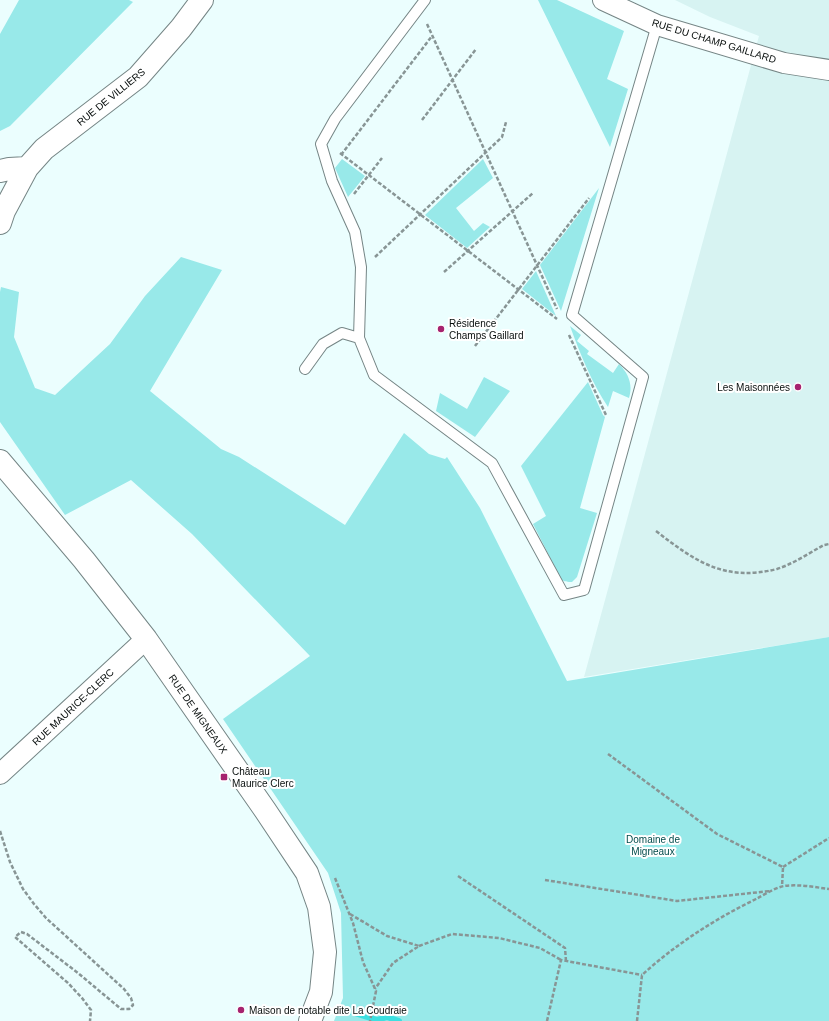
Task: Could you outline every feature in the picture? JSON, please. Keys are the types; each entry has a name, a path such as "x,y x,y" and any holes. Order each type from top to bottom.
{"street":[{"name":"RUE DE VILLIERS","path":"4,210 28,168 44,149 138,77 181,28 202,0"},
{"name":"RUE DU CHAMP GAILLARD","path":"603,0 657,25 784,63 829,70"},
{"path":"0,171 28,168"},
{"name":"RUE DE MIGNEAUX","path":"0,461 84,560 146,639 266,810 307,874 319,907 325,952 321,992 310,1021"},
{"name":"RUE MAURICE-CLERC","path":"0,774 146,639"}],"lane":[{"path":"422,4 335,119 321,144 329,171 344,208 356,232 361,271 359,338 374,375 492,463 564,595 584,590 643,377 572,315 657,25"},
{"path":"304,369 323,344 342,333 359,338"}],"path":[{"path":"422,4 432,36 559,312"},
{"path":"329,171 432,36"},
{"path":"422,120 476,49"},
{"path":"361,271 502,137 506,122"},
{"path":"324,140 559,321"},
{"path":"344,208 382,158"},
{"path":"444,272 533,193"},
{"path":"475,346 593,194"},
{"path":"568,332 606,415"},
{"path":"656,532 701,562 714,568 733,572 754,572 778,568 824,545 829,544"},
{"path":"608,754 717,834 783,867"},
{"path":"0,831 10,862 23,889 34,904 46,918 124,989 131,998 133,1005 129,1009 121,1009 28,934 21,932 15,937 68,983 82,998 91,1010 90,1021"},
{"path":"783,867 829,838"},
{"path":"782,886 783,867"},
{"path":"458,876 565,948 566,961"},
{"path":"335,878 353,922 363,962 375,989"},
{"path":"545,880 677,901 773,890"},
{"path":"637,1021 642,975 658,961 700,930 782,886 829,889"},
{"path":"349,913 388,936 419,946"},
{"path":"370,1020 375,989 393,964 419,946 452,934 499,938 540,948 561,960 642,975"},
{"path":"547,1021 561,960"}],"shaded area":[{"path":"675,0 829,0 829,637 584,677 759,36 710,17"}],"green space":[{"path":"19,0 129,0 133,2 10,126 0,131 0,34"},
{"path":"538,0 557,0 624,31 607,79 628,89 610,147"},
{"path":"342,159 365,176 348,197 335,168"},
{"path":"483,159 493,178 456,208 474,231 483,223 490,227 467,248 425,215"},
{"path":"599,188 561,311 540,265"},
{"name":"Domaine de Migneaux","path":"181,257 222,270 150,391 221,449 239,457 345,525 404,433 429,454 445,459 447,457 480,508 567,681 829,637 829,1021 334,1021 343,998 341,913 328,873 223,719 310,656 192,534 131,480 65,515 0,422 1,287 19,292 14,337 35,388 55,395 110,344 145,296"},
{"path":"536,271 556,316 522,289"},
{"path":"570,326 581,335 577,341 589,351 587,354 613,373 619,364 628,376 631,389 629,398 613,391 608,407 587,368"},
{"path":"484,377 510,391 475,437 436,411 440,393 467,409"},
{"path":"588,382 605,417 580,508 597,513 577,577 572,582 568,582 561,579 533,524 546,516 521,466"}],"waterway":[{"path":"339,1008 377,1020 387,1017 399,1021"}],"place":[{"name":"Résidence Champs Gaillard","path":"441,329"},
{"name":"Les Maisonnées","path":"798,387"},
{"name":"Château Maurice Clerc","path":"224,777"},
{"name":"Maison de notable dite La Coudraie","path":"241,1010"}]}
